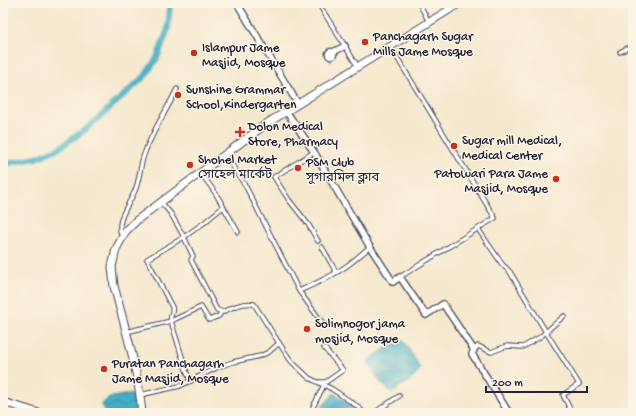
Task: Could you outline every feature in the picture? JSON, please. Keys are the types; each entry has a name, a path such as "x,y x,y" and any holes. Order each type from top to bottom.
{"highway":[{"path":"142,413 140,395 112,274 114,255 126,231 161,201 252,134 286,111 460,3"},
{"path":"3,402 27,411 39,413"}],"street":[{"path":"237,3 298,104"},
{"path":"318,3 358,67"},
{"path":"419,3 429,22"},
{"path":"620,52 633,45"},
{"path":"333,52 345,46"},
{"path":"286,111 314,152 370,247 393,282 496,218 390,46"},
{"path":"122,237 120,227 122,218 128,201 136,189 144,153 177,89"},
{"path":"314,152 274,177 289,200 308,224 318,241"},
{"path":"225,154 246,187 299,291 324,325"},
{"path":"200,172 224,207 238,232"},
{"path":"161,201 171,214 184,237 193,256 191,260 217,310 221,312"},
{"path":"191,381 171,322 170,318 173,311 172,307 147,259 184,237 224,207"},
{"path":"478,228 502,264 510,272 579,384 563,395 572,413"},
{"path":"299,291 318,283 345,267 370,247"},
{"path":"322,248 336,272"},
{"path":"400,277 426,315 443,304 474,350"},
{"path":"126,332 171,322 201,307 209,320 219,316 221,312 239,305 254,304 279,343 297,367 309,378 332,389 364,413"},
{"path":"509,413 472,354 474,350 478,346 491,352 508,346 523,347 546,332 564,316"},
{"path":"140,395 176,388 218,367 260,356 269,352 279,343"},
{"path":"319,383 326,382 343,370 324,348"},
{"path":"315,413 313,407 324,385"},
{"path":"374,413 399,396"}],"water":[{"path":"400,339 403,340 420,369 411,380 399,386 396,391 391,392 382,384 368,363 370,359"},
{"path":"334,393 358,410 359,413 321,413 322,407"},
{"path":"130,394 134,397 136,413 105,413 102,405 107,399 114,396"}],"waterway":[{"path":"3,164 36,158 59,148 85,130 145,76 157,58 168,29 170,3"}],"place":[{"name":"Panchagarh Sugar Mills Jame Mosque","path":"365,42"},
{"name":"Islampur Jame Masjid, Mosque","path":"194,53"},
{"name":"Sunshine Grammar School,Kindergarten","path":"178,95"},
{"name":"Dolon Medical Store, Pharmacy","path":"240,132"},
{"name":"Sugar mill Medical, Medical Center","path":"454,146"},
{"name":"Shohel Market সোহেল মার্কেট","path":"190,165"},
{"name":"PSM Club সুগারমিল ক্লাব","path":"298,168"},
{"name":"Patowari Para Jame Masjid, Mosque","path":"556,179"},
{"name":"Solimnogor jama mosjid, Mosque","path":"307,329"},
{"name":"Puratan Panchagarh Jame Masjid, Mosque","path":"104,369"}]}
